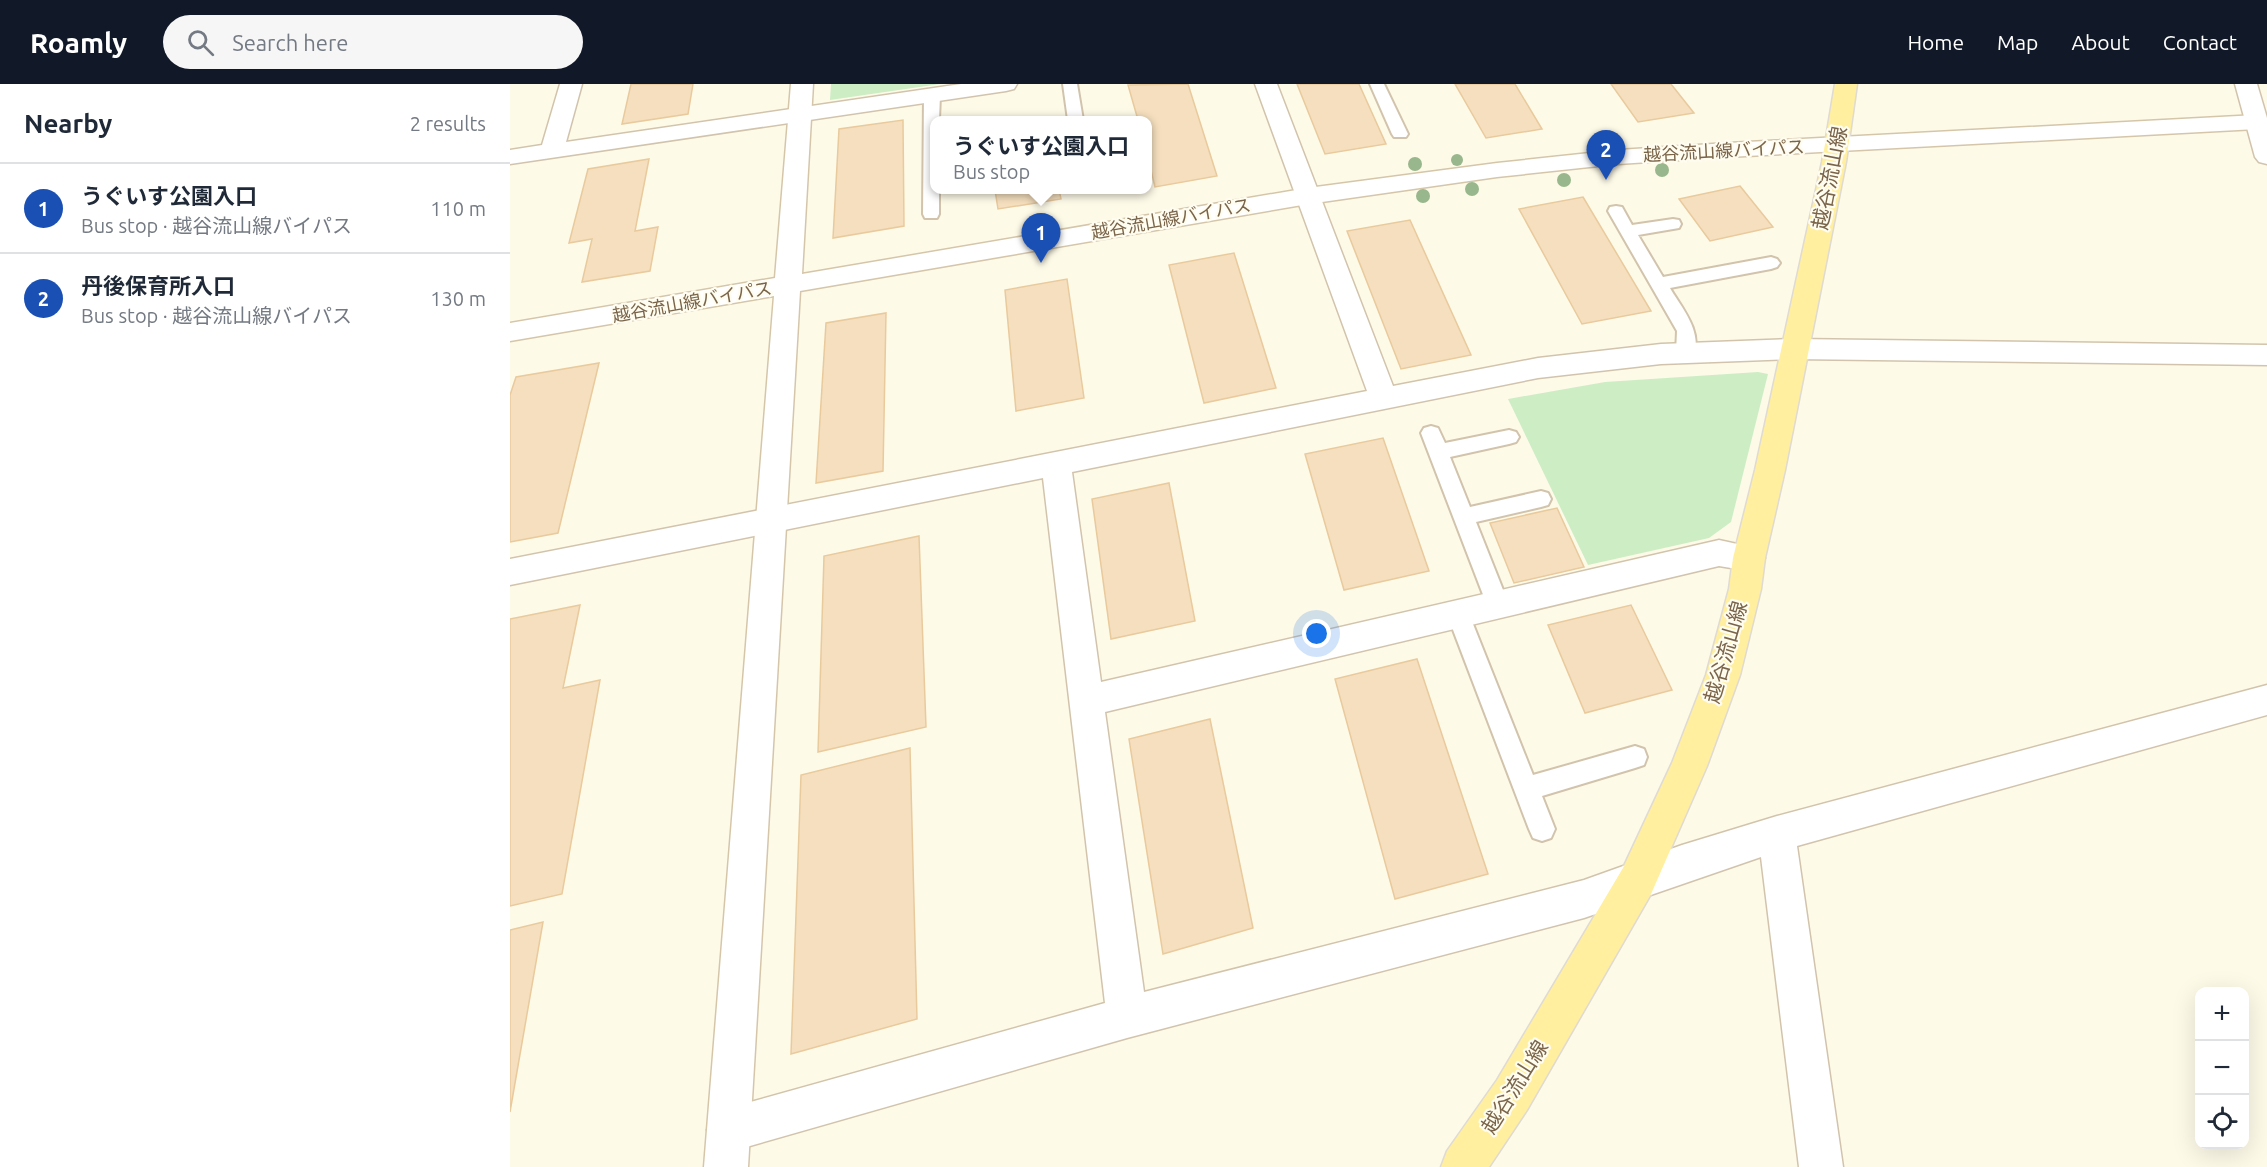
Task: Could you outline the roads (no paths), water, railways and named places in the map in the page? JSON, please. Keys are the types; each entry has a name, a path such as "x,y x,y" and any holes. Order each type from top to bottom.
{"main road":[{"name":"越谷流山線","path":"1463,1167 1512,1095 1637,881 1689,766 1723,675 1745,589 1749,558 1837,145 1846,84"}],"street":[{"path":"552,150 571,84"},
{"path":"510,157 801,99 932,95 1006,84"},
{"path":"1266,84 1383,397"},
{"path":"2246,84 2267,157"},
{"path":"801,99 728,1148 1127,1017 1584,899 1777,834 2267,700"},
{"name":"越谷流山線バイパス","path":"510,332 1308,196 1497,170 1618,157 2257,122"},
{"path":"510,572 1538,368 1684,353 1794,349 2267,355"},
{"path":"1056,464 1127,1017"},
{"path":"1087,701 1719,553 1749,558"},
{"path":"1777,834 1821,1167"}],"lane":[{"path":"1070,84 1075,116"},
{"path":"1377,84 1400,134"},
{"path":"932,95 932,116"},
{"path":"931,194 931,214"},
{"path":"1616,211 1686,331 1684,353"},
{"path":"1627,231 1673,224"},
{"path":"1658,284 1771,263"},
{"path":"1498,605 1435,443 1509,437"},
{"path":"1464,517 1541,500"},
{"path":"1458,614 1542,829"},
{"path":"1527,789 1635,757"}],"place":[{"name":"丹後保育所入口","path":"1606,180"},
{"name":"うぐいす公園入口","path":"1041,263"}]}
